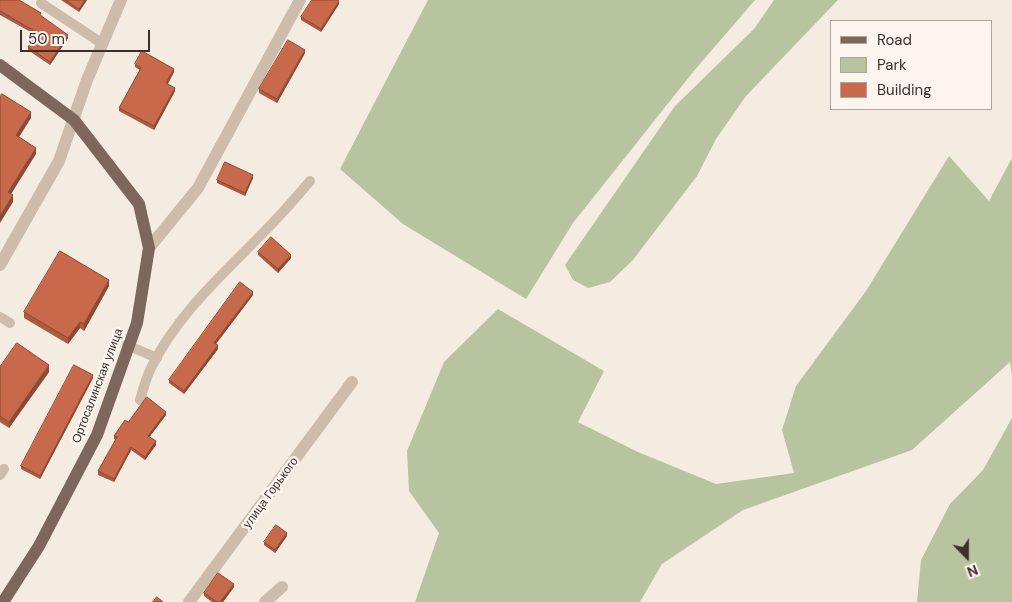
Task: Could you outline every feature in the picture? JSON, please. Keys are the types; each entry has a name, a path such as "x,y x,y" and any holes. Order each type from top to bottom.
{"main road":[{"name":"Ортосалинская улица","path":"3,602 39,546 97,435 127,345 137,323 149,248 139,204 74,120 5,68"}],"street":[{"path":"0,265 59,161 87,80 121,0"},
{"path":"149,248 198,188 300,0"},
{"name":"улица Горького","path":"189,602 352,382"},
{"path":"265,602 282,587"}],"lane":[{"path":"42,3 103,44"},
{"path":"140,400 164,344 204,293 310,181"},
{"path":"0,316 10,323"},
{"path":"127,345 157,358"}],"green space":[{"path":"428,0 755,0 693,72 573,223 526,299 403,224 340,169"},
{"path":"774,0 838,0 746,96 716,139 697,176 633,260 610,282 588,288 573,280 565,265 675,106 754,29"},
{"path":"949,156 989,201 1012,158 1012,375 1010,362 912,450 743,510 662,564 640,602 415,602 439,533 409,491 407,451 444,362 498,309 604,371 578,422 638,452 716,484 794,473 782,430 796,386 866,291"},
{"path":"1012,418 1012,602 917,602 921,560 950,504 983,470"}],"building":[{"path":"0,0 19,0 41,13 40,15 68,35 50,62 28,47 38,33 0,11"},
{"path":"66,0 85,0 79,9"},
{"path":"312,0 339,1 321,29 301,17"},
{"path":"288,40 305,50 277,99 259,89"},
{"path":"142,51 174,69 166,83 175,88 154,126 119,108 141,68 135,64"},
{"path":"2,94 31,112 16,135 36,148 8,192 13,195 0,216 0,96"},
{"path":"225,162 253,175 245,193 217,180"},
{"path":"271,237 291,255 278,269 258,252"},
{"path":"60,251 109,280 84,324 80,322 68,338 24,312"},
{"path":"240,282 253,292 214,343 218,345 184,391 169,380"},
{"path":"17,343 49,365 9,422 0,416 0,367"},
{"path":"74,365 93,375 40,476 21,466"},
{"path":"147,397 166,412 148,436 156,441 145,457 131,447 114,479 98,471 117,437 114,436 125,420 128,422"},
{"path":"276,525 287,533 275,550 264,542"},
{"path":"218,573 234,584 220,602 204,593"},
{"path":"157,597 163,602 153,602"}]}
